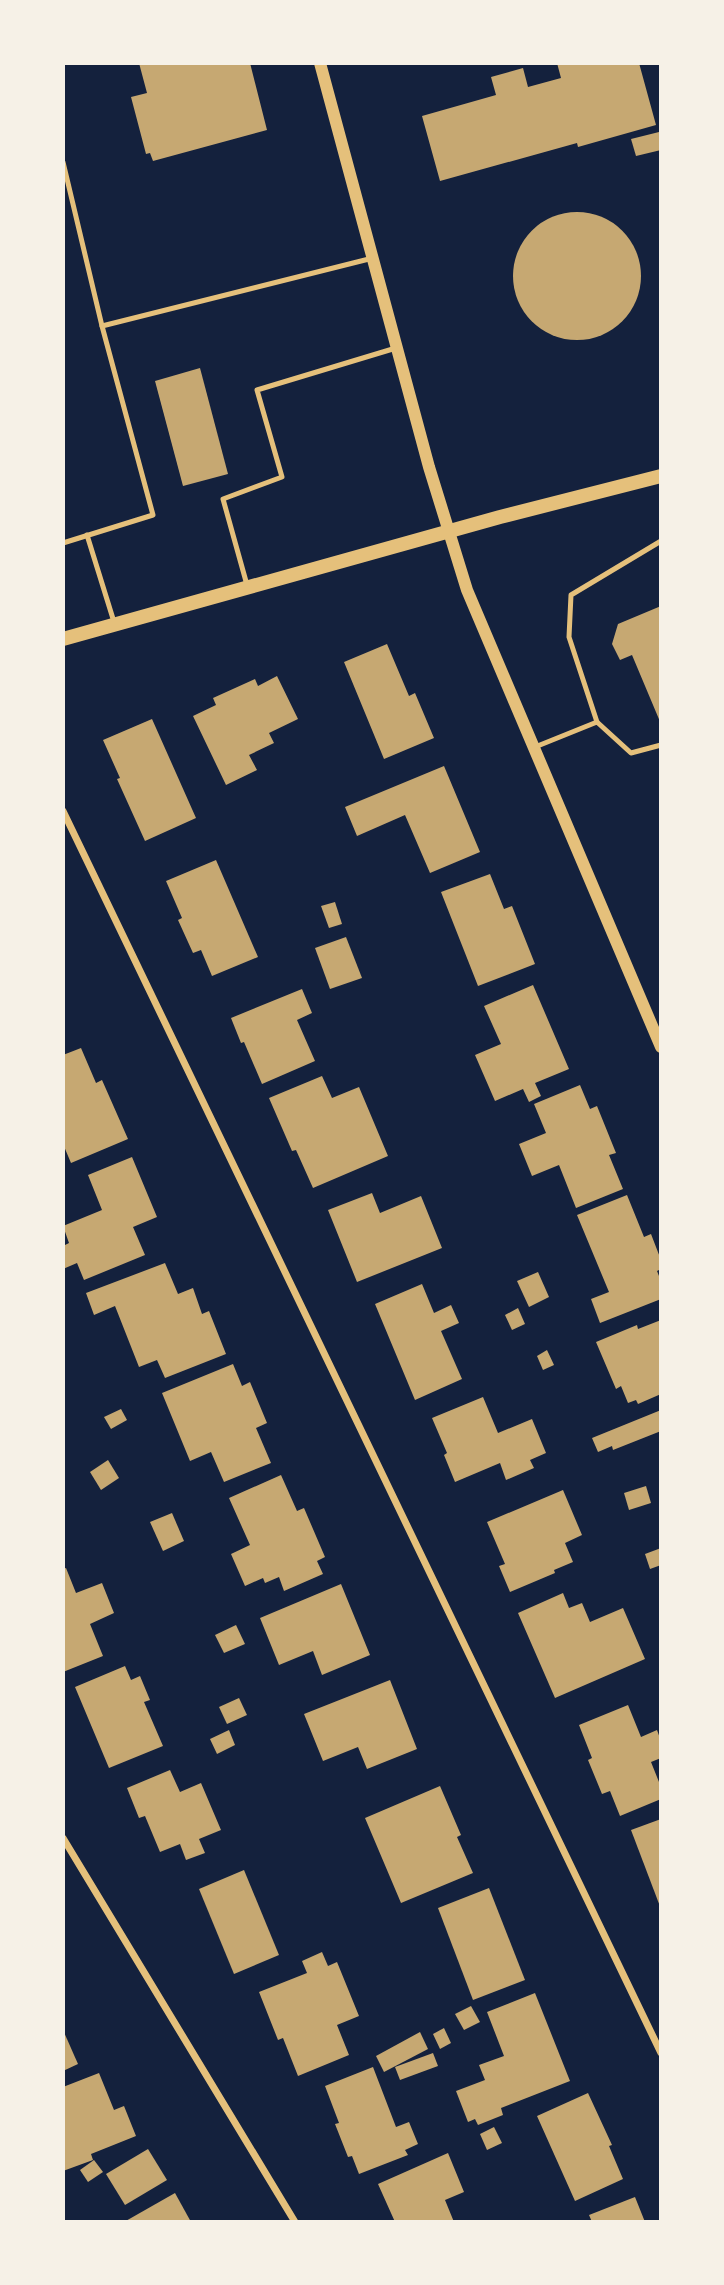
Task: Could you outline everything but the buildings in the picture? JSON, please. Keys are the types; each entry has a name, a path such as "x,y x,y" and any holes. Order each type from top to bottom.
{"main road":[{"path":"63,639 447,532 661,476"}],"street":[{"path":"320,63 447,532 467,590 661,1047"},
{"path":"63,811 661,2053"},
{"path":"63,1838 295,2222"}],"lane":[{"path":"63,162 102,326 153,515 63,543"},
{"path":"102,326 373,258"},
{"path":"248,589 223,499 282,477 257,390 396,348"},
{"path":"87,535 115,625"},
{"path":"661,541 571,595 569,637 597,722 631,753 661,745"},
{"path":"533,747 597,722"}]}
